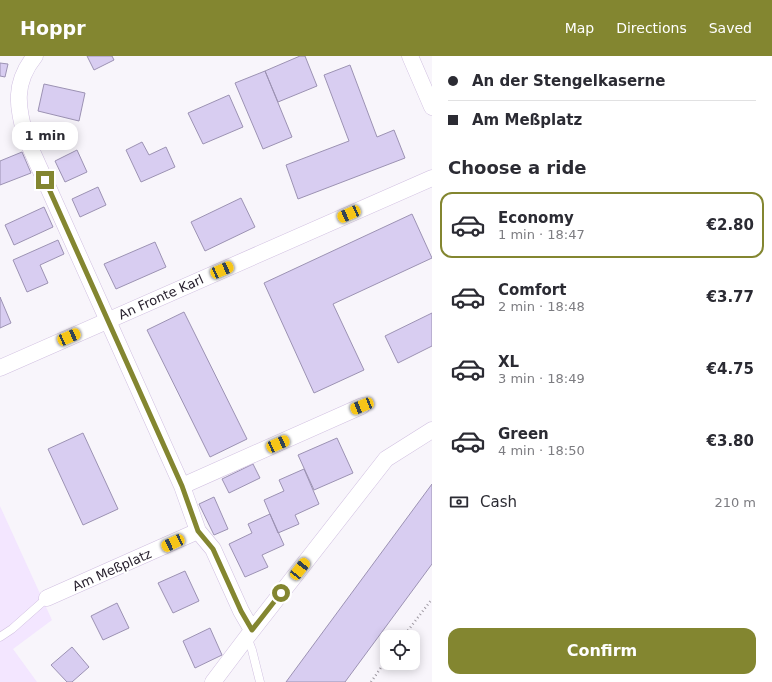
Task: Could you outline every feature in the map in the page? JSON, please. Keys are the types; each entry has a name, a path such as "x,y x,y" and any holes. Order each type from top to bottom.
{"street":[{"path":"34,56 23,72 18,94 18,109 26,138 182,486 198,531 213,549 241,611 249,633"},
{"path":"410,56 432,107"},
{"name":"An Fronte Karl","path":"0,368 432,178"},
{"path":"182,486 362,406"},
{"path":"214,682 249,633 386,459 432,430"},
{"name":"Am Meßplatz","path":"47,598 198,531"}],"lane":[{"path":"0,638 47,598"},
{"path":"249,633 260,682"}],"path":[{"path":"408,630 432,598"},
{"path":"371,682 380,669"}],"shaded area":[{"path":"0,506 52,620 13,649 37,682 0,682"}],"building":[{"path":"87,56 112,56 114,60 94,70"},
{"path":"300,56 305,56 317,86 278,102 265,71"},
{"path":"0,63 8,64 5,77 0,76"},
{"path":"350,65 377,137 394,130 405,158 298,199 286,165 349,141 324,75"},
{"path":"265,71 292,137 263,149 235,83"},
{"path":"44,84 85,93 79,121 38,111"},
{"path":"229,95 243,127 203,144 188,113"},
{"path":"142,142 149,155 166,147 175,167 141,182 126,150"},
{"path":"77,150 87,172 65,182 55,161"},
{"path":"22,152 31,173 0,185 0,161"},
{"path":"98,187 106,205 80,217 72,199"},
{"path":"241,198 255,227 205,251 191,222"},
{"path":"44,207 53,227 14,245 5,225"},
{"path":"412,214 432,258 333,304 364,370 314,393 264,283"},
{"path":"58,240 64,254 40,265 48,283 27,292 13,260"},
{"path":"155,242 166,267 116,289 104,264"},
{"path":"0,297 11,323 0,328"},
{"path":"184,312 247,439 210,457 147,330"},
{"path":"432,313 432,346 398,363 385,336"},
{"path":"83,433 118,509 83,525 48,449"},
{"path":"337,438 353,473 314,490 298,455"},
{"path":"253,464 260,478 229,493 222,479"},
{"path":"304,469 319,504 295,515 299,524 278,533 264,500 284,491 279,480"},
{"path":"432,484 432,564 383,630 380,630 380,635 345,682 286,682"},
{"path":"214,497 228,529 214,535 199,504"},
{"path":"270,514 284,545 262,555 268,567 245,577 229,544 252,533 248,524"},
{"path":"185,571 199,601 173,613 158,583"},
{"path":"117,603 129,628 103,640 91,616"},
{"path":"210,628 222,655 195,668 183,641"},
{"path":"72,647 89,667 72,682 67,682 51,665"}],"route":[{"path":"45,180 182,486 198,531 213,549 241,611 252,630 281,593"}]}
